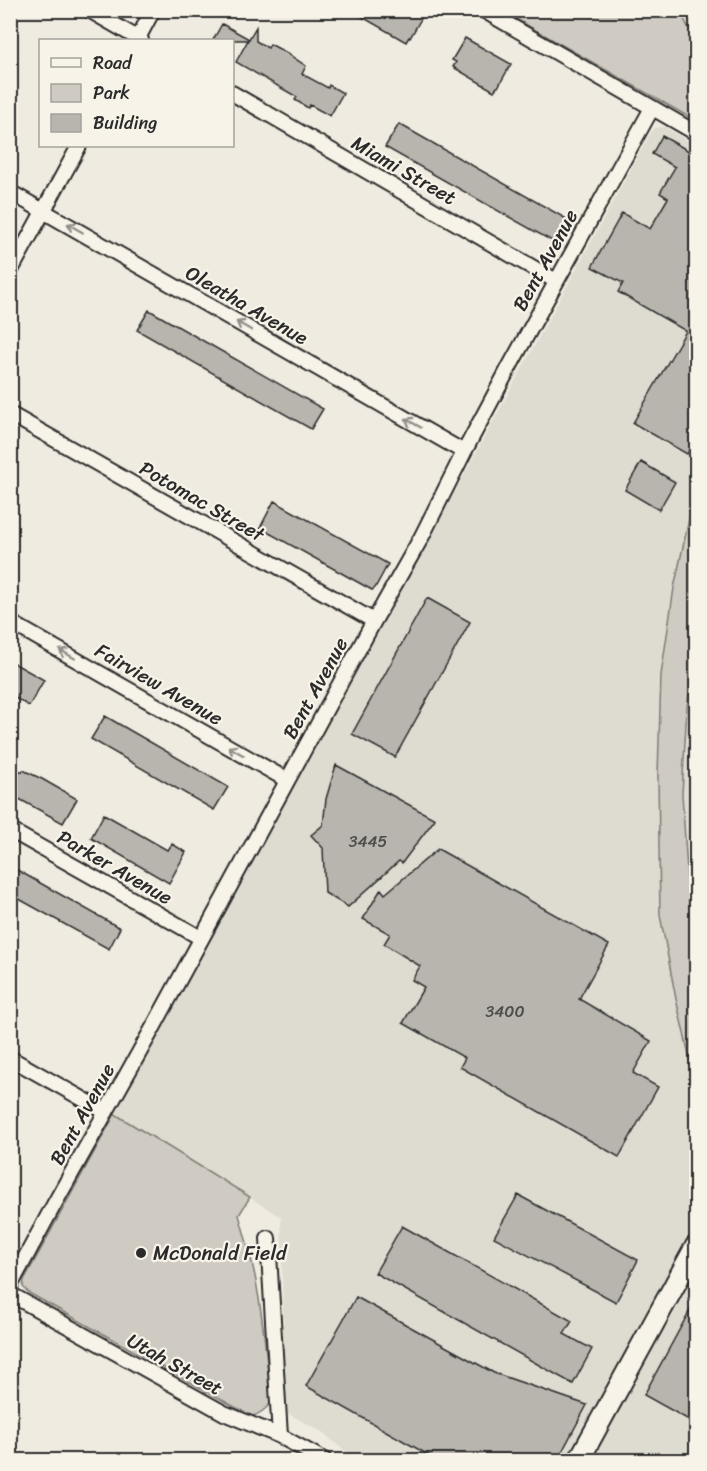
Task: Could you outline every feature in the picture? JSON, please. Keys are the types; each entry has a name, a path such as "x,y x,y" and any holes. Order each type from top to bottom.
{"street":[{"path":"89,10 136,39"},
{"path":"138,39 153,10"},
{"path":"483,10 696,133"},
{"name":"Miami Street","path":"234,94 556,281"},
{"name":"Bent Avenue","path":"10,1286 421,538 464,452 652,108"},
{"path":"10,272 78,147"},
{"name":"Oleatha Avenue","path":"10,192 464,452"},
{"name":"Potomac Street","path":"10,414 374,621"},
{"name":"Fairview Avenue","path":"10,622 287,780"},
{"name":"Parker Avenue","path":"10,830 201,938"},
{"path":"10,1058 106,1112"},
{"path":"268,1238 280,1436"},
{"path":"579,1461 696,1246"},
{"name":"Utah Street","path":"10,1294 218,1410 237,1420 280,1436 324,1461"}],"shaded area":[{"path":"680,11 696,11 696,34 688,27"},
{"path":"665,127 696,146 696,487 674,588 661,675 658,775 660,915 696,1085 696,1460 359,1460 322,1432 285,1410 281,1217 115,1114 651,132"},
{"path":"696,649 696,949 689,901 682,794 687,707"}],"green space":[{"path":"502,11 680,11 688,27 696,34 696,121"},
{"path":"696,487 696,649 687,707 682,794 689,901 696,949 696,1085 660,915 658,775 661,675 674,588"},
{"path":"115,1114 250,1197 239,1215 259,1301 271,1402 256,1415 251,1416 29,1293 23,1287 24,1280"}],"building":[{"path":"350,10 426,10 406,42"},
{"path":"222,24 249,39 256,27 256,41 268,48 270,44 285,52 306,66 302,74 343,93 330,116 310,105 308,108 295,100 297,97 236,62 248,40 214,39"},
{"path":"465,38 511,64 494,91 453,67 456,62 452,60"},
{"path":"399,124 572,222 559,245 385,147"},
{"path":"662,136 696,155 696,438 687,454 633,423 686,331 618,292 623,283 592,267 622,213 650,229 668,198 660,193 675,167 652,154"},
{"path":"149,310 323,409 311,429 137,330"},
{"path":"641,462 675,482 659,510 625,490"},
{"path":"274,501 388,564 375,588 372,590 260,528"},
{"path":"427,598 470,622 395,757 352,734"},
{"path":"10,661 44,680 29,706 10,695"},
{"path":"105,716 228,787 214,810 91,739"},
{"path":"10,765 42,779 77,799 63,823 10,794"},
{"path":"336,765 435,819 402,863 399,861 348,907 325,893 323,848 311,835 323,825 326,799"},
{"path":"104,814 167,850 172,844 186,852 169,883 91,838"},
{"path":"438,849 609,945 579,999 651,1041 633,1073 658,1087 619,1157 460,1067 465,1058 403,1023 424,987 412,980 420,966 384,944 390,934 363,919 381,889 385,894"},
{"path":"10,866 120,928 109,949 10,894"},
{"path":"518,1195 638,1260 616,1302 494,1237"},
{"path":"402,1226 572,1321 564,1334 592,1349 573,1384 375,1273"},
{"path":"356,1297 494,1373 587,1405 557,1461 439,1461 306,1386"},
{"path":"696,1299 696,1424 644,1395"}],"railway":[{"path":"696,749 694,780 696,874"}],"place":[{"name":"McDonald Field","path":"141,1253"}]}
